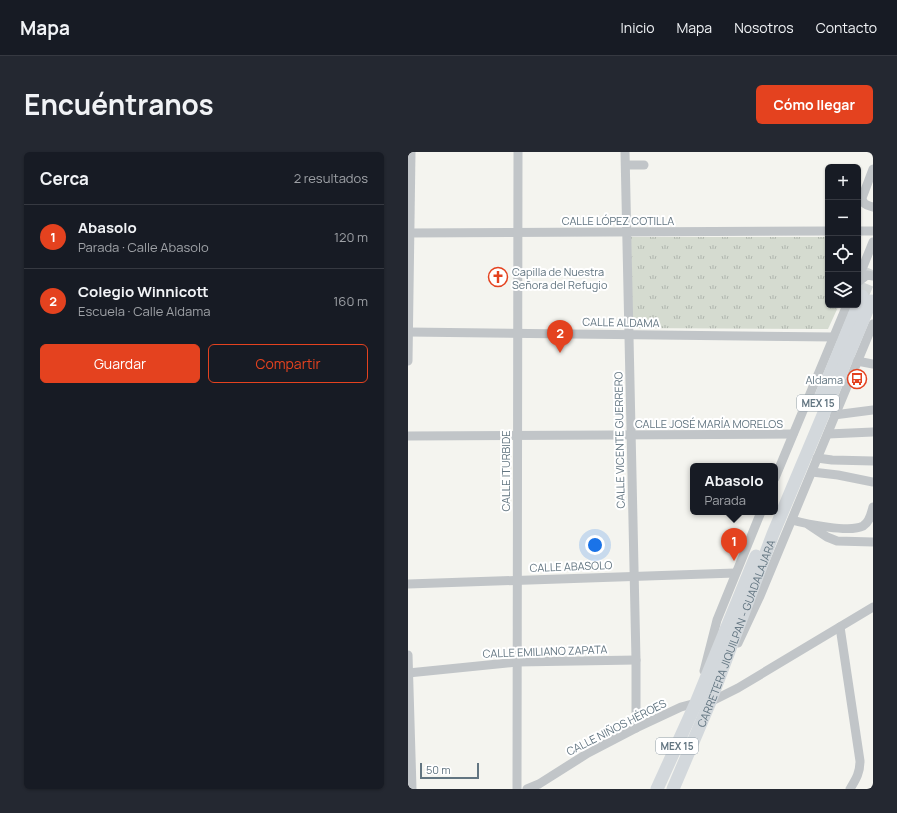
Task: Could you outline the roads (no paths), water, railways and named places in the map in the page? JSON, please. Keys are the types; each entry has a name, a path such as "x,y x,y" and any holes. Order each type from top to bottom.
{"highway":[{"name":"CARRETERA JIQUILPAN - GUADALAJARA","path":"674,789 710,702 773,534 866,298 778,502"},
{"name":"CARRETERA JIQUILPAN - GUADALAJARA","path":"658,789 696,703 773,515"}],"street":[{"path":"408,361 411,152"},
{"name":"CALLE ITURBIDE","path":"517,789 516,436 518,152"},
{"name":"CALLE VICENTE GUERRERO","path":"626,152 636,728"},
{"path":"626,165 644,165"},
{"path":"873,168 862,198 865,205 873,207"},
{"name":"CALLE LÓPEZ COTILLA","path":"409,233 825,231"},
{"path":"861,231 873,231"},
{"path":"861,272 873,242"},
{"path":"861,278 867,275 873,276"},
{"path":"778,471 846,308"},
{"path":"710,702 760,596 857,361 870,338 873,324"},
{"name":"CALLE ALDAMA","path":"408,332 834,337"},
{"path":"857,361 873,364"},
{"path":"834,415 873,410"},
{"path":"828,434 873,432"},
{"name":"CALLE JOSÉ MARÍA MORELOS","path":"408,436 793,434"},
{"path":"817,458 873,461"},
{"path":"812,472 838,475 873,482"},
{"path":"792,520 807,524 836,528 856,528 864,526 870,519 873,507"},
{"path":"696,703 717,620 760,515"},
{"path":"807,524 827,537 837,541 873,542"},
{"name":"CALLE ABASOLO","path":"408,584 735,573"},
{"path":"710,702 738,688 873,607"},
{"path":"840,627 860,761 860,770 850,789"},
{"path":"408,655 412,789"},
{"name":"CALLE EMILIANO ZAPATA","path":"408,673 517,662 636,660"},
{"name":"CALLE NIÑOS HÉROES","path":"527,789 539,784 588,753 636,728 681,707 696,703"}],"tunnel":[{"path":"862,296 873,270"}],"place":[{"name":"Capilla de Nuestra Señora del Refugio","path":"498,277"},
{"name":"Colegio Winnicott","path":"560,353"},
{"name":"Aldama","path":"857,379"},
{"name":"Abasolo","path":"734,561"}]}
